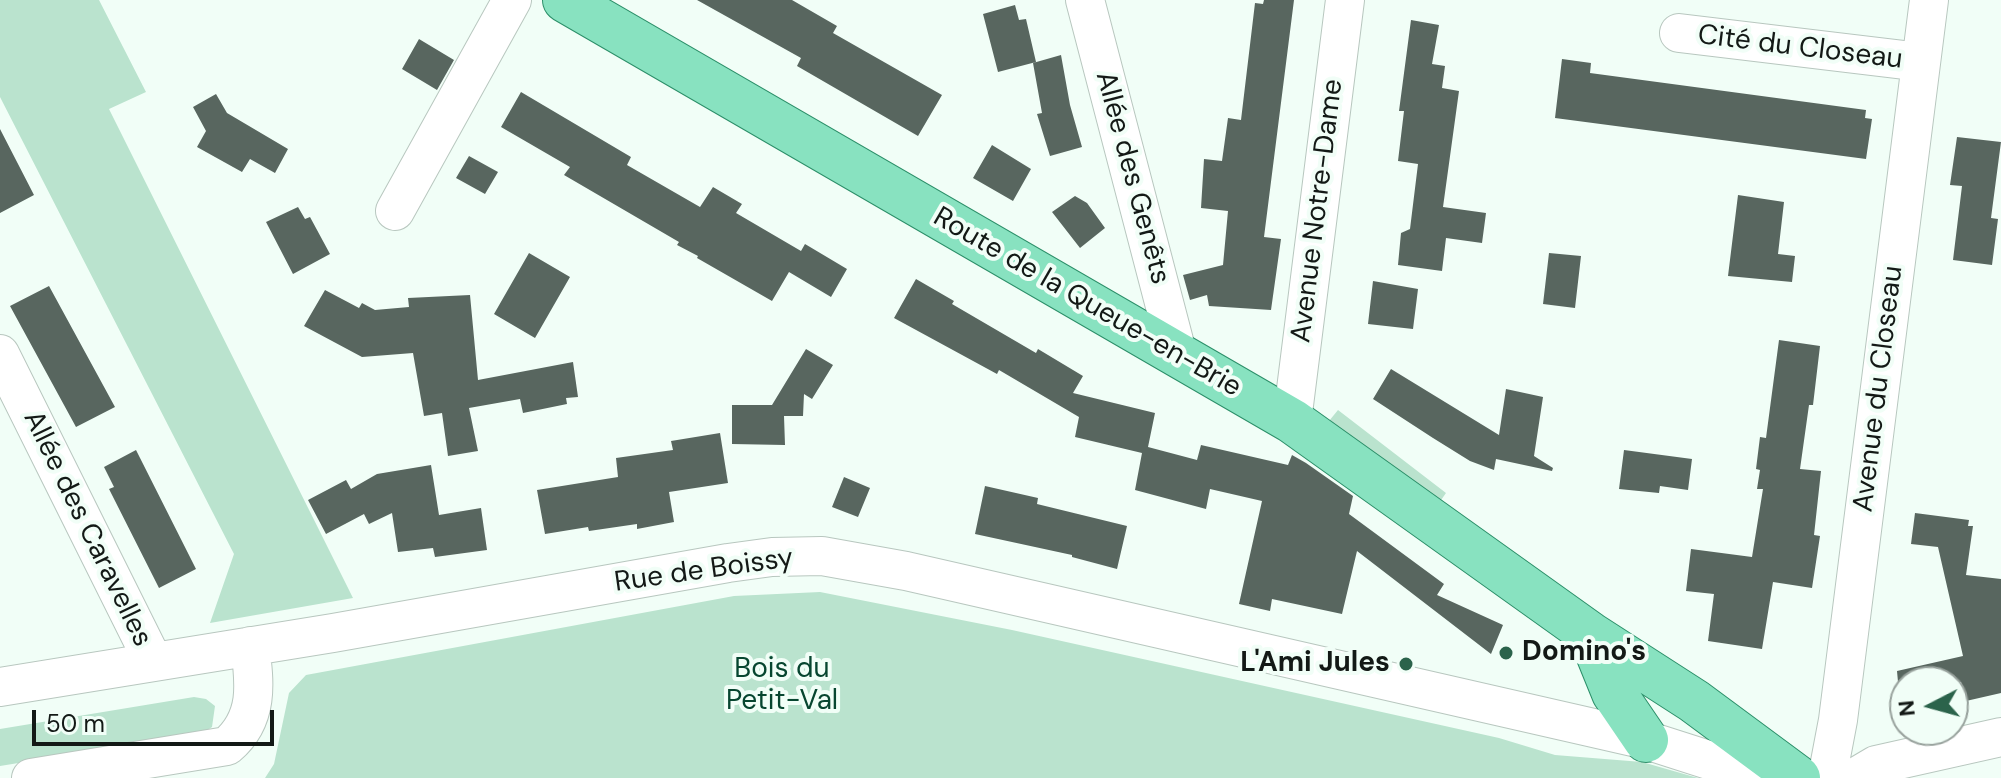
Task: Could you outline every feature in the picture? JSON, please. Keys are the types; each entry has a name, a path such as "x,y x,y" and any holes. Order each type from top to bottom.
{"main road":[{"name":"Route de la Queue-en-Brie","path":"565,0 1292,421 1590,634 1694,701 1798,778"},
{"path":"1590,634 1614,693 1646,740"}],"street":[{"path":"395,211 512,0"},
{"name":"Allée des Genêts","path":"1085,0 1178,356"},
{"name":"Avenue Notre-Dame","path":"1292,421 1345,0"},
{"name":"Avenue du Closeau","path":"1827,778 1838,720 1929,0"},
{"name":"Cité du Closeau","path":"1679,33 1921,62"},
{"name":"Allée des Caravelles","path":"0,354 153,661"},
{"name":"Rue de Boissy","path":"0,687 728,563 772,557 822,556 906,571 1646,740 1765,778"},
{"path":"31,778 227,746 241,734 252,706 254,677 250,646"},
{"path":"1542,717 1614,693 1641,691 1694,701"},
{"path":"1854,778 1876,765 2001,737"}],"green space":[{"path":"0,0 99,0 146,92 109,109 353,598 210,623 234,554 0,97"},
{"path":"1338,410 1446,493 1439,503 1329,421"},
{"name":"Bois du Petit-Val","path":"820,592 1012,630 1499,738 1555,755 1642,762 1698,778 265,778 274,764 289,693 306,675 734,596"},
{"path":"194,697 206,699 215,706 212,727 203,733 0,766 0,729"}],"building":[{"path":"697,0 792,0 837,26 833,33 942,95 918,136 797,66 801,58"},
{"path":"1264,0 1294,0 1264,237 1281,239 1271,310 1209,306 1207,295 1190,300 1183,275 1223,265 1228,211 1201,208 1204,159 1222,161 1228,118 1241,120 1255,3 1263,4"},
{"path":"1015,5 1019,20 1026,19 1036,62 998,72 983,14"},
{"path":"1411,20 1439,25 1432,64 1445,66 1442,88 1459,91 1443,207 1486,213 1482,243 1446,238 1442,271 1398,265 1401,233 1410,229 1418,164 1398,161 1404,111 1399,111"},
{"path":"419,39 454,60 437,90 402,69"},
{"path":"1061,55 1082,147 1050,156 1037,114 1042,113 1033,63"},
{"path":"1562,59 1591,63 1590,73 1866,110 1865,118 1872,119 1866,159 1555,118"},
{"path":"521,92 631,157 627,165 700,207 713,187 742,204 736,213 801,251 805,244 847,269 831,297 789,272 772,301 564,175 570,167 501,127"},
{"path":"216,94 227,113 288,149 275,173 250,159 242,172 197,147 206,131 193,107"},
{"path":"0,129 34,195 0,213"},
{"path":"1957,137 2001,142 1991,218 1998,219 1992,265 1953,260 1962,186 1950,185"},
{"path":"992,145 1031,169 1013,201 973,178"},
{"path":"469,156 498,172 485,194 456,178"},
{"path":"1738,195 1784,202 1778,254 1795,256 1792,282 1728,276"},
{"path":"1075,196 1087,203 1105,228 1080,248 1052,212"},
{"path":"298,207 305,219 310,217 330,254 293,274 266,222"},
{"path":"529,253 570,277 535,338 494,314"},
{"path":"1549,253 1581,256 1575,308 1543,304"},
{"path":"916,279 1036,353 1038,349 1083,376 1073,393 1155,413 1148,447 1197,460 1201,445 1288,465 1292,455 1306,463 1353,496 1349,514 1444,584 1437,595 1503,625 1491,654 1357,551 1342,614 1272,599 1270,611 1239,604 1262,501 1210,489 1206,509 1135,490 1142,453 1075,437 1079,417 999,370 997,374 894,318"},
{"path":"1373,281 1418,289 1413,329 1368,324"},
{"path":"49,286 115,407 76,427 10,306"},
{"path":"325,290 359,308 362,303 375,310 409,307 408,298 470,295 478,380 573,362 578,397 566,398 567,404 523,413 520,399 469,408 478,451 448,456 442,413 424,416 413,353 362,357 304,326"},
{"path":"1779,340 1820,346 1813,405 1809,405 1800,469 1821,471 1814,535 1820,536 1812,588 1773,582 1762,649 1708,641 1714,594 1686,591 1691,549 1752,557 1763,489 1757,489 1760,470 1756,469 1760,437 1766,438"},
{"path":"806,349 833,365 812,399 804,394 803,416 784,416 785,445 732,444 732,405 772,405"},
{"path":"1391,369 1499,435 1506,389 1543,397 1534,456 1553,468 1552,471 1496,459 1494,470 1470,461 1433,438 1373,399"},
{"path":"720,433 728,483 669,492 674,522 637,529 637,524 545,534 537,490 618,477 616,458 673,450 671,441"},
{"path":"136,450 196,569 159,588 109,489 114,487 104,467"},
{"path":"1624,450 1692,459 1688,490 1660,486 1659,493 1619,489"},
{"path":"431,465 439,515 481,508 487,550 435,557 433,548 398,552 392,513 369,524 364,514 326,534 308,500 346,480 351,489 377,474"},
{"path":"844,477 870,488 858,517 832,507"},
{"path":"985,486 1038,498 1037,504 1127,526 1117,569 1072,555 975,534"},
{"path":"1915,513 1969,520 1968,526 1973,526 1966,575 2001,579 2001,693 1969,700 1969,666 1919,666 1963,656 1938,547 1911,544"}],"place":[{"name":"Domino's","path":"1506,653"},
{"name":"L'Ami Jules","path":"1406,664"}]}
